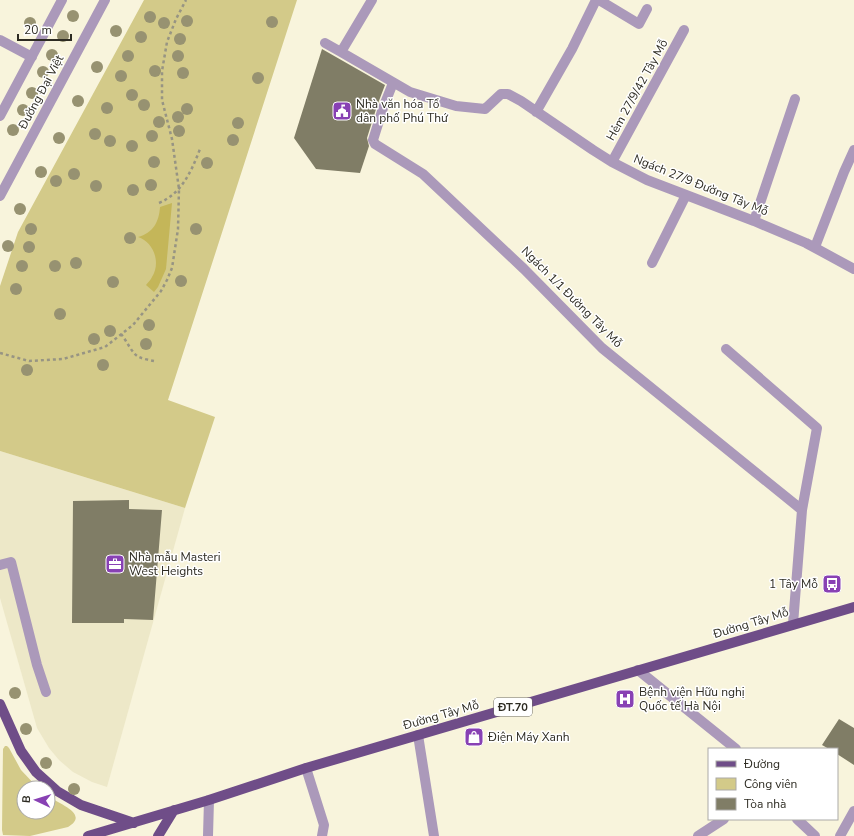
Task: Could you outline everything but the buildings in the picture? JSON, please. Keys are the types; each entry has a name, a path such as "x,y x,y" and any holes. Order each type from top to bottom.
{"main road":[{"name":"Đường Tây Mỗ","path":"88,836 209,800 306,768 854,607"},
{"path":"0,704 21,751 36,772 57,791 81,805 134,823"},
{"path":"158,836 174,810"}],"street":[{"name":"Đường Đại Việt","path":"0,116 62,0"},
{"name":"Đường Đại Việt","path":"0,196 105,0"},
{"path":"341,52 372,0"},
{"path":"536,112 572,49 596,0"},
{"path":"599,0 639,24 647,9"},
{"name":"Hẻm 27/9/42 Tây Mỗ","path":"612,162 684,30"},
{"path":"0,40 32,57"},
{"name":"Ngách 27/9 Đường Tây Mỗ","path":"325,43 410,92 456,106 481,109 488,107 501,94 508,94 521,101 612,162 647,180 754,221 815,247 854,269"},
{"name":"Ngách 1/1 Đường Tây Mỗ","path":"393,83 373,140 375,144 423,174 524,269 602,348 802,510"},
{"path":"754,221 795,99"},
{"path":"815,247 854,150"},
{"path":"652,263 686,195"},
{"path":"726,349 817,428 802,510 793,624"},
{"path":"0,565 11,562 37,665 46,692"},
{"path":"638,670 735,748"},
{"path":"418,735 434,836"},
{"path":"306,768 324,825 322,836"},
{"path":"208,836 209,800"},
{"path":"840,836 854,811"},
{"path":"698,836 722,820"},
{"path":"798,820 815,836"}],"path":[{"path":"0,353 29,361 63,359 105,347 133,325 167,280 172,268 178,229 179,189 172,140 162,100 162,70 168,42 176,19 186,0"},
{"path":"159,203 170,199 179,189 195,162 200,149"},
{"path":"121,334 129,344 132,352 138,357 154,361"}],"shaded area":[{"path":"172,203 166,269 158,287 154,292 146,285 155,271 156,260 152,248 148,243 138,237 148,233 157,222 160,207"},
{"path":"0,451 185,508 107,787 92,782 73,772 59,760 49,748 37,728 0,598"}],"green space":[{"path":"144,0 297,0 168,400 215,417 185,508 0,451 0,286 18,232"},
{"path":"5,746 9,748 21,770 30,780 16,780 16,820 56,820 56,801 74,814 76,818 74,822 68,827 30,836 3,835 3,749"}],"place":[{"name":"Nhà văn hóa Tổ dân phố Phú Thứ","path":"342,111"},
{"name":"Nhà mẫu Masteri West Heights","path":"115,564"},
{"name":"1 Tây Mỗ","path":"832,584"},
{"name":"Bệnh viện Hữu nghị Quốc tế Hà Nội","path":"625,699"},
{"name":"Điện Máy Xanh","path":"474,737"}]}
